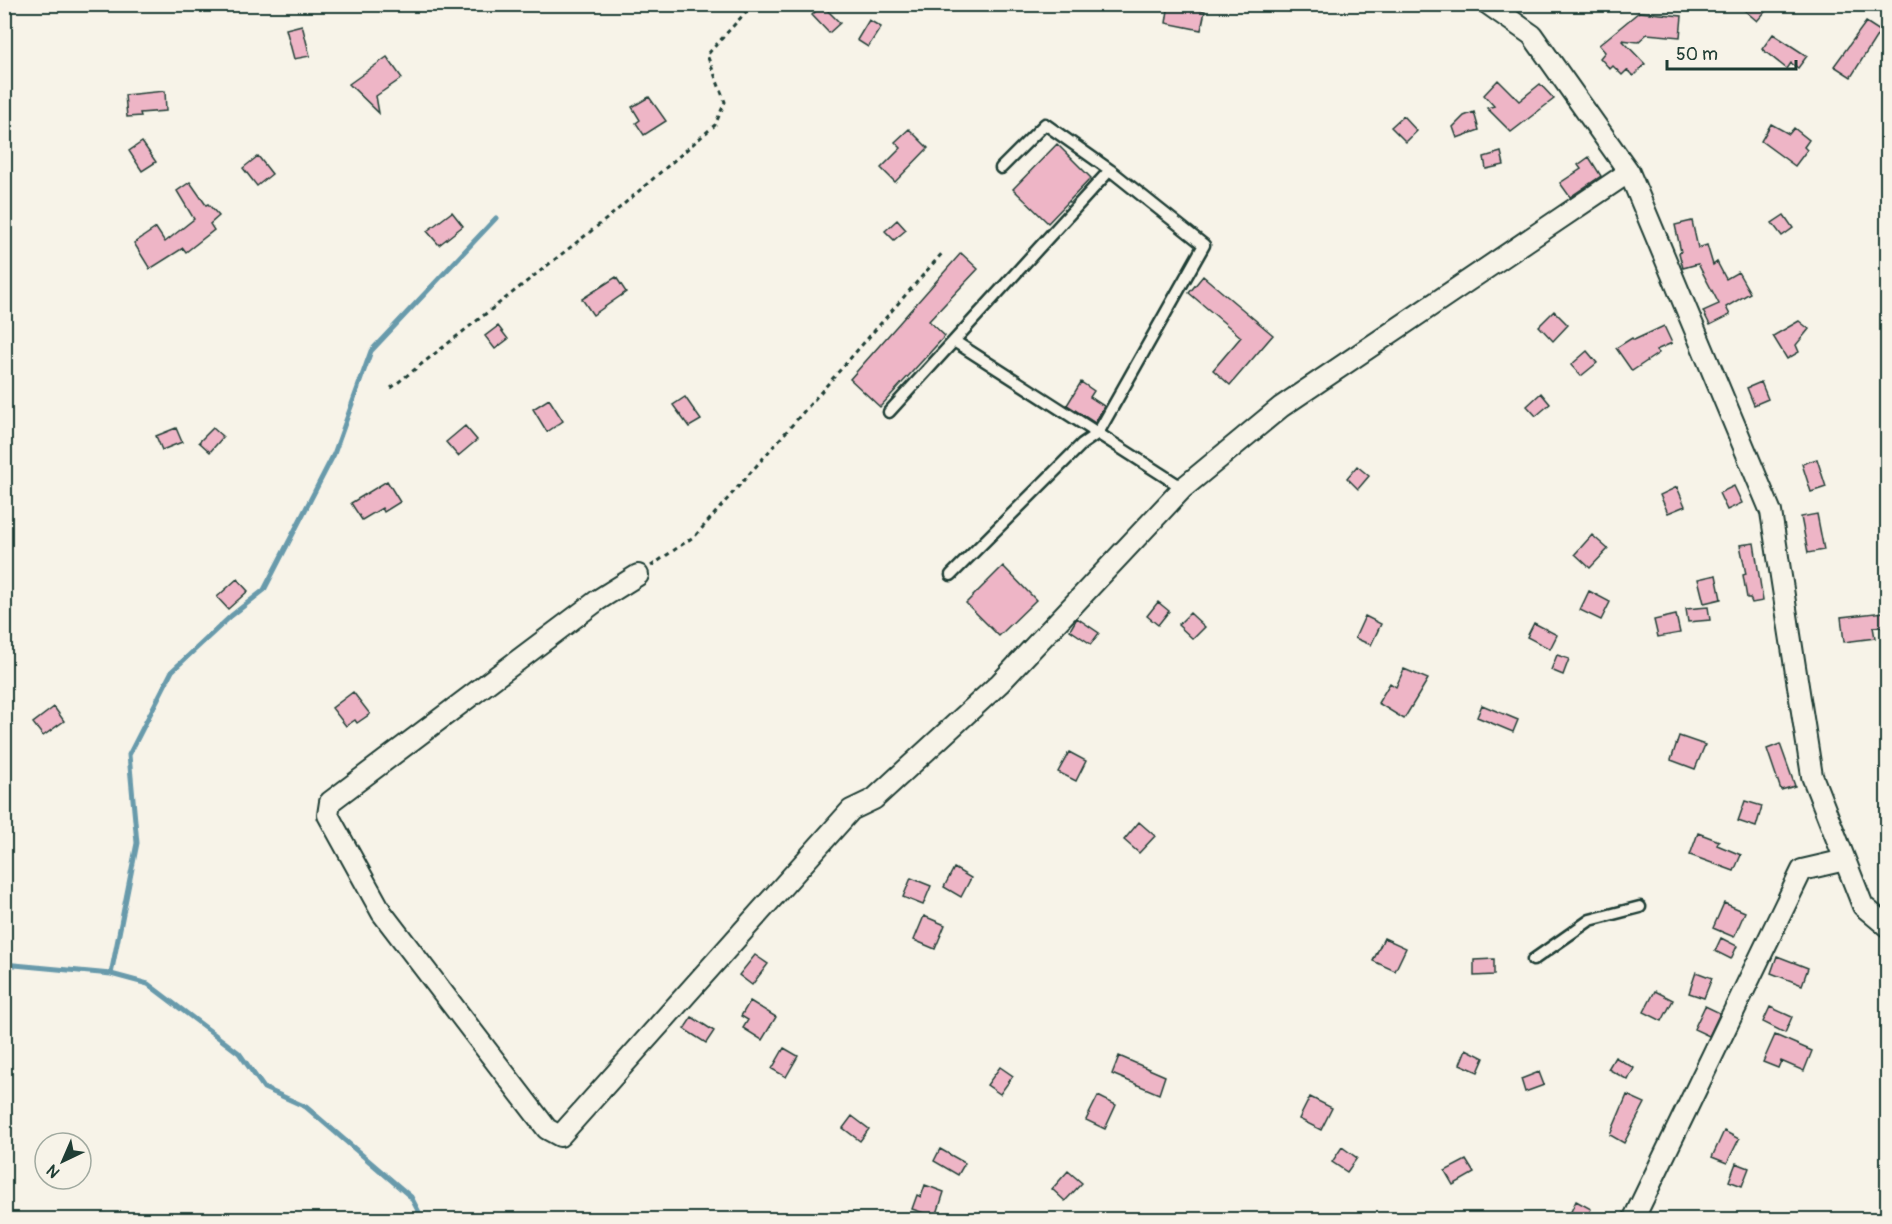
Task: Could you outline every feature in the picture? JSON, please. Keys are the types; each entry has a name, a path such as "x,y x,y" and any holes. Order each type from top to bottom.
{"street":[{"path":"1488,4 1532,35 1629,172 1771,512 1812,776 1863,906 1887,927"},
{"path":"638,575 598,600 330,802 328,815 382,912 547,1129 560,1137 851,810 874,799 1000,683 1184,488 1281,407 1629,172"},
{"path":"1633,1220 1802,870 1845,860"}],"lane":[{"path":"951,575 1082,444 1098,433 1204,245 1110,170 1045,124 1001,168"},
{"path":"889,412 1110,170"},
{"path":"954,341 1184,488"},
{"path":"1533,960 1590,920 1640,907"}],"path":[{"path":"391,388 609,217 715,125 725,102 707,55 753,4"},
{"path":"638,575 696,535 944,251"}],"building":[{"path":"1169,4 1205,11 1201,30 1166,23"},
{"path":"1737,4 1772,4 1757,21"},
{"path":"822,5 840,23 829,33 812,15"},
{"path":"1639,12 1682,16 1680,37 1647,34 1638,42 1622,40 1645,64 1633,76 1627,70 1622,75 1613,66 1610,69 1600,58 1605,52 1599,45"},
{"path":"869,20 881,27 868,47 857,40"},
{"path":"1866,22 1880,31 1851,77 1834,66"},
{"path":"302,25 310,56 294,59 286,29"},
{"path":"1773,34 1807,56 1798,68 1791,63 1787,69 1762,49"},
{"path":"387,57 402,78 376,96 379,113 349,84"},
{"path":"1498,80 1519,101 1540,84 1554,99 1511,132 1487,108 1494,106 1484,95"},
{"path":"165,91 166,111 140,113 141,116 127,117 125,95"},
{"path":"649,97 666,121 644,135 636,123 640,120 632,107"},
{"path":"1474,112 1479,130 1457,138 1453,127 1464,116"},
{"path":"1403,116 1417,131 1406,142 1391,127"},
{"path":"1771,124 1789,134 1794,128 1809,140 1804,147 1807,150 1795,166 1761,141"},
{"path":"909,129 928,148 895,182 881,168 901,148 895,142"},
{"path":"142,142 156,162 142,171 129,151"},
{"path":"1057,144 1091,178 1048,223 1013,189"},
{"path":"1501,152 1504,165 1486,169 1484,157"},
{"path":"258,156 272,174 257,186 243,168"},
{"path":"1589,157 1601,176 1570,197 1560,183 1581,169 1578,165"},
{"path":"190,182 206,205 208,204 219,216 210,224 214,230 186,252 183,248 150,269 134,243 156,228 165,242 194,219 177,191"},
{"path":"452,212 463,226 439,245 427,231"},
{"path":"1784,215 1793,228 1782,236 1772,223"},
{"path":"897,220 906,230 894,240 885,231"},
{"path":"1692,221 1698,248 1707,245 1713,265 1717,262 1726,279 1738,272 1750,293 1726,307 1730,315 1710,325 1703,311 1719,304 1698,264 1683,268 1679,253 1681,252 1675,225"},
{"path":"961,253 978,269 929,321 945,336 880,407 850,379"},
{"path":"1203,276 1273,335 1230,385 1213,370 1241,337 1189,293"},
{"path":"616,277 626,292 593,315 582,299"},
{"path":"1554,311 1568,325 1553,341 1539,326"},
{"path":"1799,321 1809,329 1796,345 1799,352 1787,359 1773,336"},
{"path":"498,326 508,339 495,349 485,336"},
{"path":"1664,326 1672,343 1656,350 1659,353 1632,371 1616,348 1632,338 1634,340"},
{"path":"1587,351 1597,363 1581,376 1571,365"},
{"path":"1081,382 1094,391 1090,397 1104,406 1095,423 1067,405"},
{"path":"1761,382 1768,399 1754,405 1747,388"},
{"path":"1541,393 1550,404 1536,416 1527,406"},
{"path":"685,397 701,420 689,427 673,405"},
{"path":"549,399 563,421 547,432 533,409"},
{"path":"465,426 477,440 458,456 446,442"},
{"path":"176,428 182,442 162,450 156,436"},
{"path":"213,428 223,437 210,452 199,442"},
{"path":"1817,459 1826,487 1811,492 1802,464"},
{"path":"1357,466 1369,476 1358,489 1347,478"},
{"path":"387,481 400,502 384,512 382,508 362,520 351,503"},
{"path":"1734,486 1742,503 1727,510 1719,493"},
{"path":"1677,487 1685,506 1668,513 1660,495"},
{"path":"1817,514 1824,550 1808,553 1801,517"},
{"path":"1592,535 1608,549 1590,568 1575,554"},
{"path":"1754,543 1763,601 1752,603 1750,598 1747,598 1743,575 1746,574 1740,545"},
{"path":"1003,566 1036,600 999,636 966,603"},
{"path":"1716,575 1721,599 1704,603 1698,579"},
{"path":"237,579 248,591 228,609 217,597"},
{"path":"1589,591 1610,602 1601,620 1580,610"},
{"path":"1158,602 1169,611 1158,625 1147,616"},
{"path":"1708,607 1710,620 1688,622 1686,609"},
{"path":"1884,612 1885,626 1873,627 1875,638 1844,642 1841,617"},
{"path":"1190,613 1205,627 1193,639 1178,625"},
{"path":"1676,615 1680,633 1658,637 1654,620"},
{"path":"1365,616 1381,624 1371,645 1355,638"},
{"path":"1077,618 1099,633 1091,644 1070,630"},
{"path":"1534,623 1557,635 1550,649 1527,637"},
{"path":"1557,655 1569,659 1563,675 1551,670"},
{"path":"1404,669 1428,679 1404,719 1378,703 1390,683 1396,687"},
{"path":"353,692 370,714 357,723 355,720 346,726 332,708"},
{"path":"1482,705 1518,720 1513,732 1477,717"},
{"path":"54,707 64,721 43,736 33,723"},
{"path":"1679,736 1705,745 1695,769 1671,760"},
{"path":"1780,744 1795,786 1781,790 1767,749"},
{"path":"1069,752 1086,761 1076,781 1058,772"},
{"path":"1745,801 1762,806 1756,827 1738,821"},
{"path":"1139,822 1155,836 1139,853 1124,840"},
{"path":"1698,833 1719,841 1717,845 1741,855 1734,871 1690,855"},
{"path":"954,868 971,878 961,897 944,887"},
{"path":"911,878 931,886 923,905 903,897"},
{"path":"1724,903 1745,912 1734,937 1713,928"},
{"path":"924,916 945,925 935,949 914,940"},
{"path":"1384,938 1406,948 1395,971 1373,961"},
{"path":"1721,938 1737,946 1731,959 1715,951"},
{"path":"755,955 768,964 752,985 739,975"},
{"path":"1777,956 1808,968 1802,985 1771,973"},
{"path":"1494,959 1494,975 1474,976 1474,960"},
{"path":"1696,972 1712,978 1704,998 1689,993"},
{"path":"1655,991 1673,1000 1662,1021 1644,1012"},
{"path":"750,1001 776,1017 762,1040 743,1028 748,1020 741,1016"},
{"path":"1705,1006 1720,1013 1709,1036 1694,1029"},
{"path":"1770,1007 1792,1017 1785,1033 1763,1022"},
{"path":"692,1017 714,1031 706,1043 684,1029"},
{"path":"1775,1035 1812,1051 1804,1071 1781,1061 1778,1068 1763,1062"},
{"path":"784,1048 798,1056 786,1077 772,1069"},
{"path":"1466,1049 1484,1058 1478,1072 1460,1064"},
{"path":"1119,1056 1165,1076 1159,1094 1112,1074"},
{"path":"1615,1057 1634,1068 1628,1080 1608,1069"},
{"path":"1000,1067 1013,1076 1000,1094 987,1085"},
{"path":"1539,1072 1544,1085 1525,1092 1521,1079"},
{"path":"1627,1095 1645,1103 1624,1143 1610,1135"},
{"path":"1098,1096 1116,1105 1105,1129 1086,1120"},
{"path":"1310,1097 1332,1108 1321,1130 1299,1119"},
{"path":"852,1116 869,1129 860,1141 843,1128"},
{"path":"1724,1131 1739,1139 1727,1163 1712,1157"},
{"path":"1342,1147 1357,1158 1347,1172 1332,1162"},
{"path":"940,1149 965,1163 958,1175 934,1161"},
{"path":"1466,1160 1474,1173 1453,1185 1445,1171"},
{"path":"1736,1163 1749,1168 1742,1186 1729,1181"},
{"path":"1068,1171 1082,1183 1065,1201 1052,1189"},
{"path":"925,1185 944,1192 936,1217 912,1209 917,1195 921,1197"},
{"path":"1576,1201 1591,1209 1586,1220 1567,1220"}],"waterway":[{"path":"111,974 137,843 129,755 172,671 231,616 264,590 334,454 371,351 496,218"},
{"path":"4,964 111,974 148,984 239,1053 264,1088 306,1107 411,1197 423,1220"}]}
